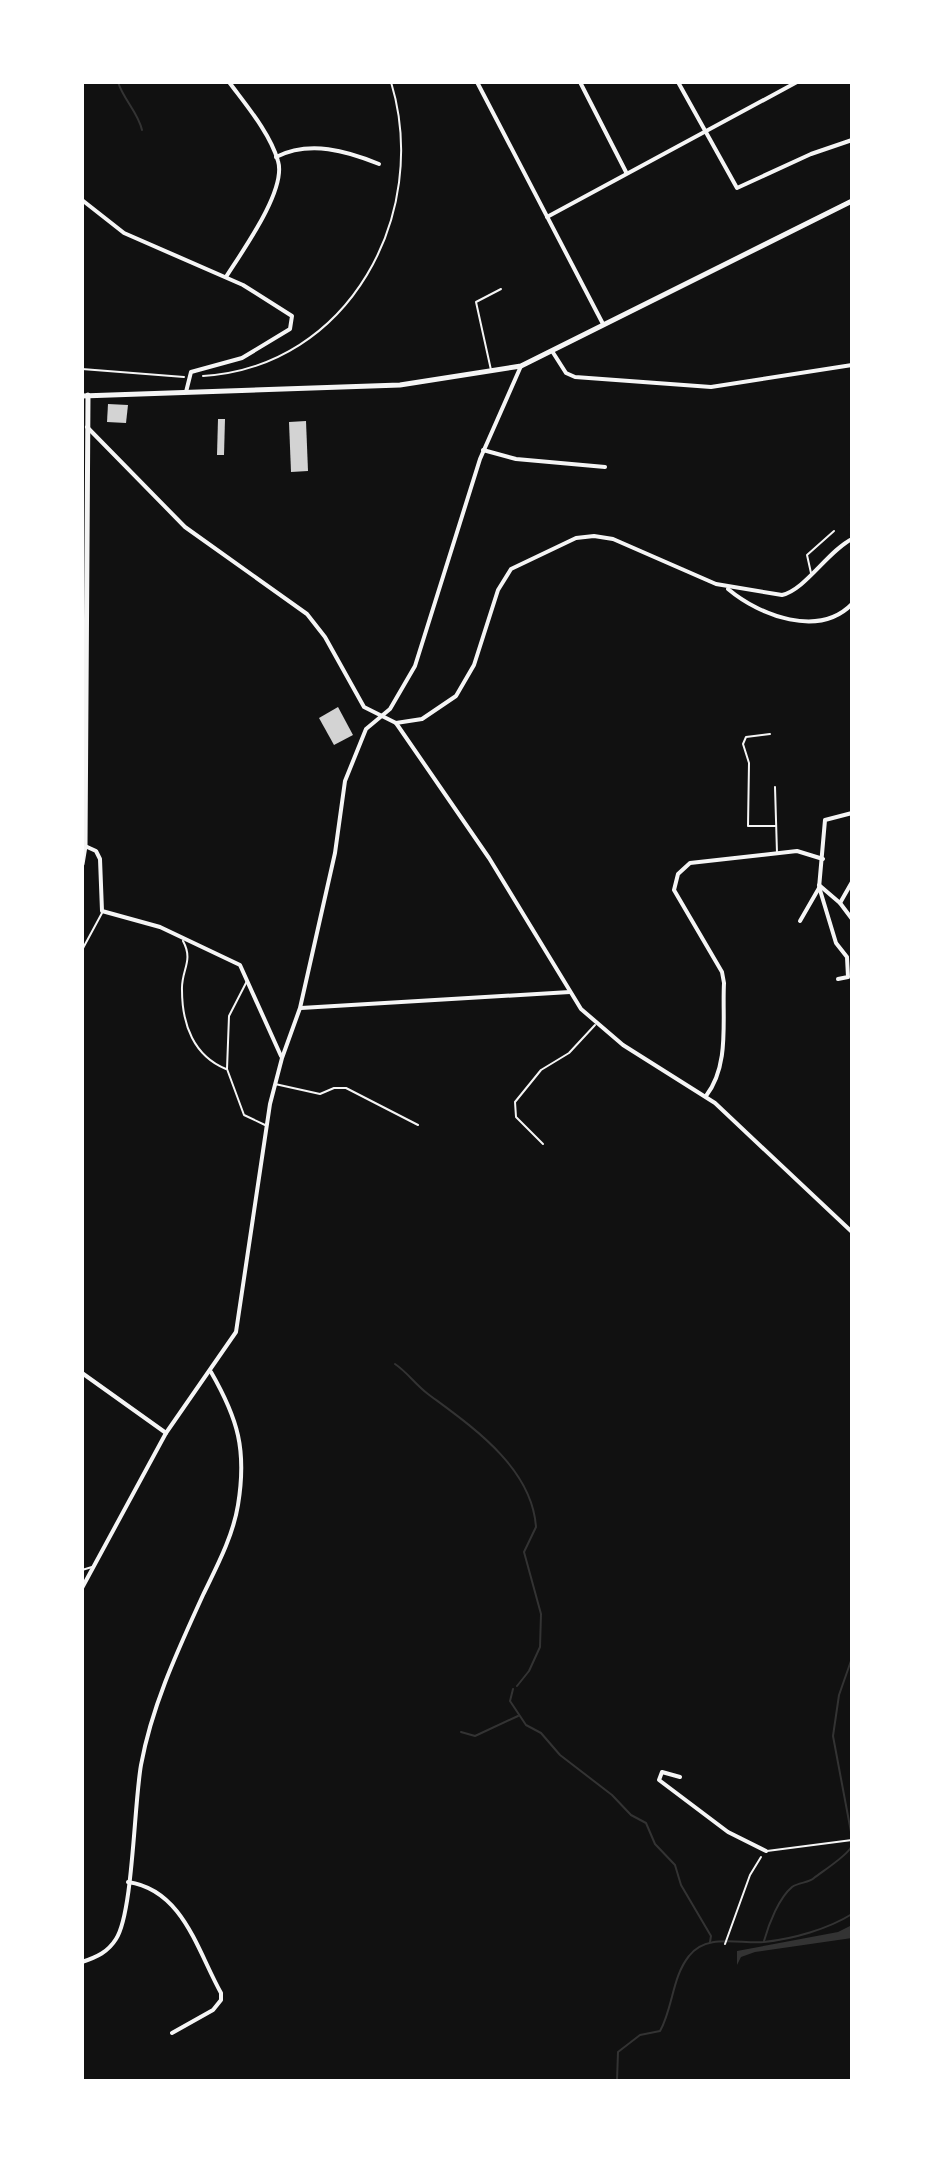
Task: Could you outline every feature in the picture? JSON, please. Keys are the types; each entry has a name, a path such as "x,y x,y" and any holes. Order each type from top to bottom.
{"main road":[{"path":"83,860 85,396 400,385 521,366 852,201"}],"street":[{"path":"226,277 260,222 274,191 279,170 276,157 229,82"},
{"path":"477,82 603,324"},
{"path":"580,82 626,172"},
{"path":"678,82 737,188 811,154 852,140"},
{"path":"547,217 797,82"},
{"path":"276,157 291,151 331,149 379,164"},
{"path":"82,200 124,233 226,277 281,306 293,322 285,334 271,343 230,362 196,368 188,376 186,392"},
{"path":"552,351 566,373 575,377 702,387 852,365"},
{"path":"82,1588 166,1433 236,1332 266,1126 282,1058 300,1008 335,853 345,781 366,729 390,709 415,666 483,450 521,366"},
{"path":"87,427 185,527 307,614 325,637 364,707 396,723 422,719 456,696 474,665 498,590 511,569 576,538 594,536 613,539 726,588 753,605 805,622 842,614 852,604"},
{"path":"483,450 516,459 605,467"},
{"path":"726,588 788,594 852,539"},
{"path":"396,723 489,858 570,992 596,1024 623,1045 706,1096 749,1132 852,1232"},
{"path":"800,921 818,886 825,820 852,813"},
{"path":"85,846 96,851 100,859 102,911 139,919 240,965 282,1058"},
{"path":"706,1096 718,1077 721,1063 724,983 722,972 674,890 678,874 691,863 777,853 797,851 823,859"},
{"path":"840,903 852,882"},
{"path":"818,886 840,903 852,919"},
{"path":"818,886 836,943 848,961 848,977 838,979"},
{"path":"300,1008 570,992"},
{"path":"82,1962 102,1954 118,1937 128,1882 138,1782 150,1727 169,1669 221,1557 238,1508 240,1435 229,1404 210,1371"},
{"path":"82,1373 166,1433"},
{"path":"680,1777 662,1772 659,1780 728,1832 766,1851"},
{"path":"128,1882 148,1885 168,1899 221,1993 221,2000 213,2010 172,2033"}],"lane":[{"path":"491,372 476,302 501,289"},
{"path":"811,573 807,555 834,531"},
{"path":"770,734 746,737 743,744 749,763 748,826 776,826"},
{"path":"775,787 777,853"},
{"path":"82,950 102,911"},
{"path":"182,938 190,955 181,990 193,1042 200,1055 227,1069"},
{"path":"248,979 229,1016 227,1069 244,1115 266,1126"},
{"path":"543,1144 516,1117 515,1102 541,1070 569,1053 596,1024"},
{"path":"275,1084 320,1094 334,1088 346,1088 418,1125"},
{"path":"82,1570 93,1567"},
{"path":"766,1851 852,1840"}],"path":[{"path":"82,369 188,376 237,371 287,350 334,315 365,279 386,240 400,189 403,145 391,82"},
{"path":"725,1942 750,1875 766,1851"}],"shaded area":[{"path":"852,1925 852,1938 755,1952 741,1957 737,1965 737,1951 838,1932"}],"building":[{"path":"108,404 128,405 126,423 107,422"},
{"path":"218,419 225,419 224,455 217,455"},
{"path":"306,421 308,471 291,472 289,422"},
{"path":"338,707 353,735 334,745 319,718"}],"waterway":[{"path":"118,82 142,130"},
{"path":"852,476 852,484"},
{"path":"852,496 852,501"},
{"path":"395,1364 497,1450 523,1485 532,1505 536,1527 524,1552 541,1614 540,1647 529,1671 517,1686"},
{"path":"851,1832 833,1736 839,1695 852,1658"},
{"path":"513,1689 510,1701 526,1725 541,1733 560,1755 612,1795 631,1815 646,1823 655,1844 675,1865 681,1885 711,1936 710,1942"},
{"path":"461,1732 475,1736 518,1716"},
{"path":"764,1941 775,1911 787,1892 795,1885 812,1880 851,1847"},
{"path":"617,2081 618,2052 640,2035 660,2031 679,1973 696,1949 714,1942 764,1942 787,1938 821,1929 852,1914"}]}
